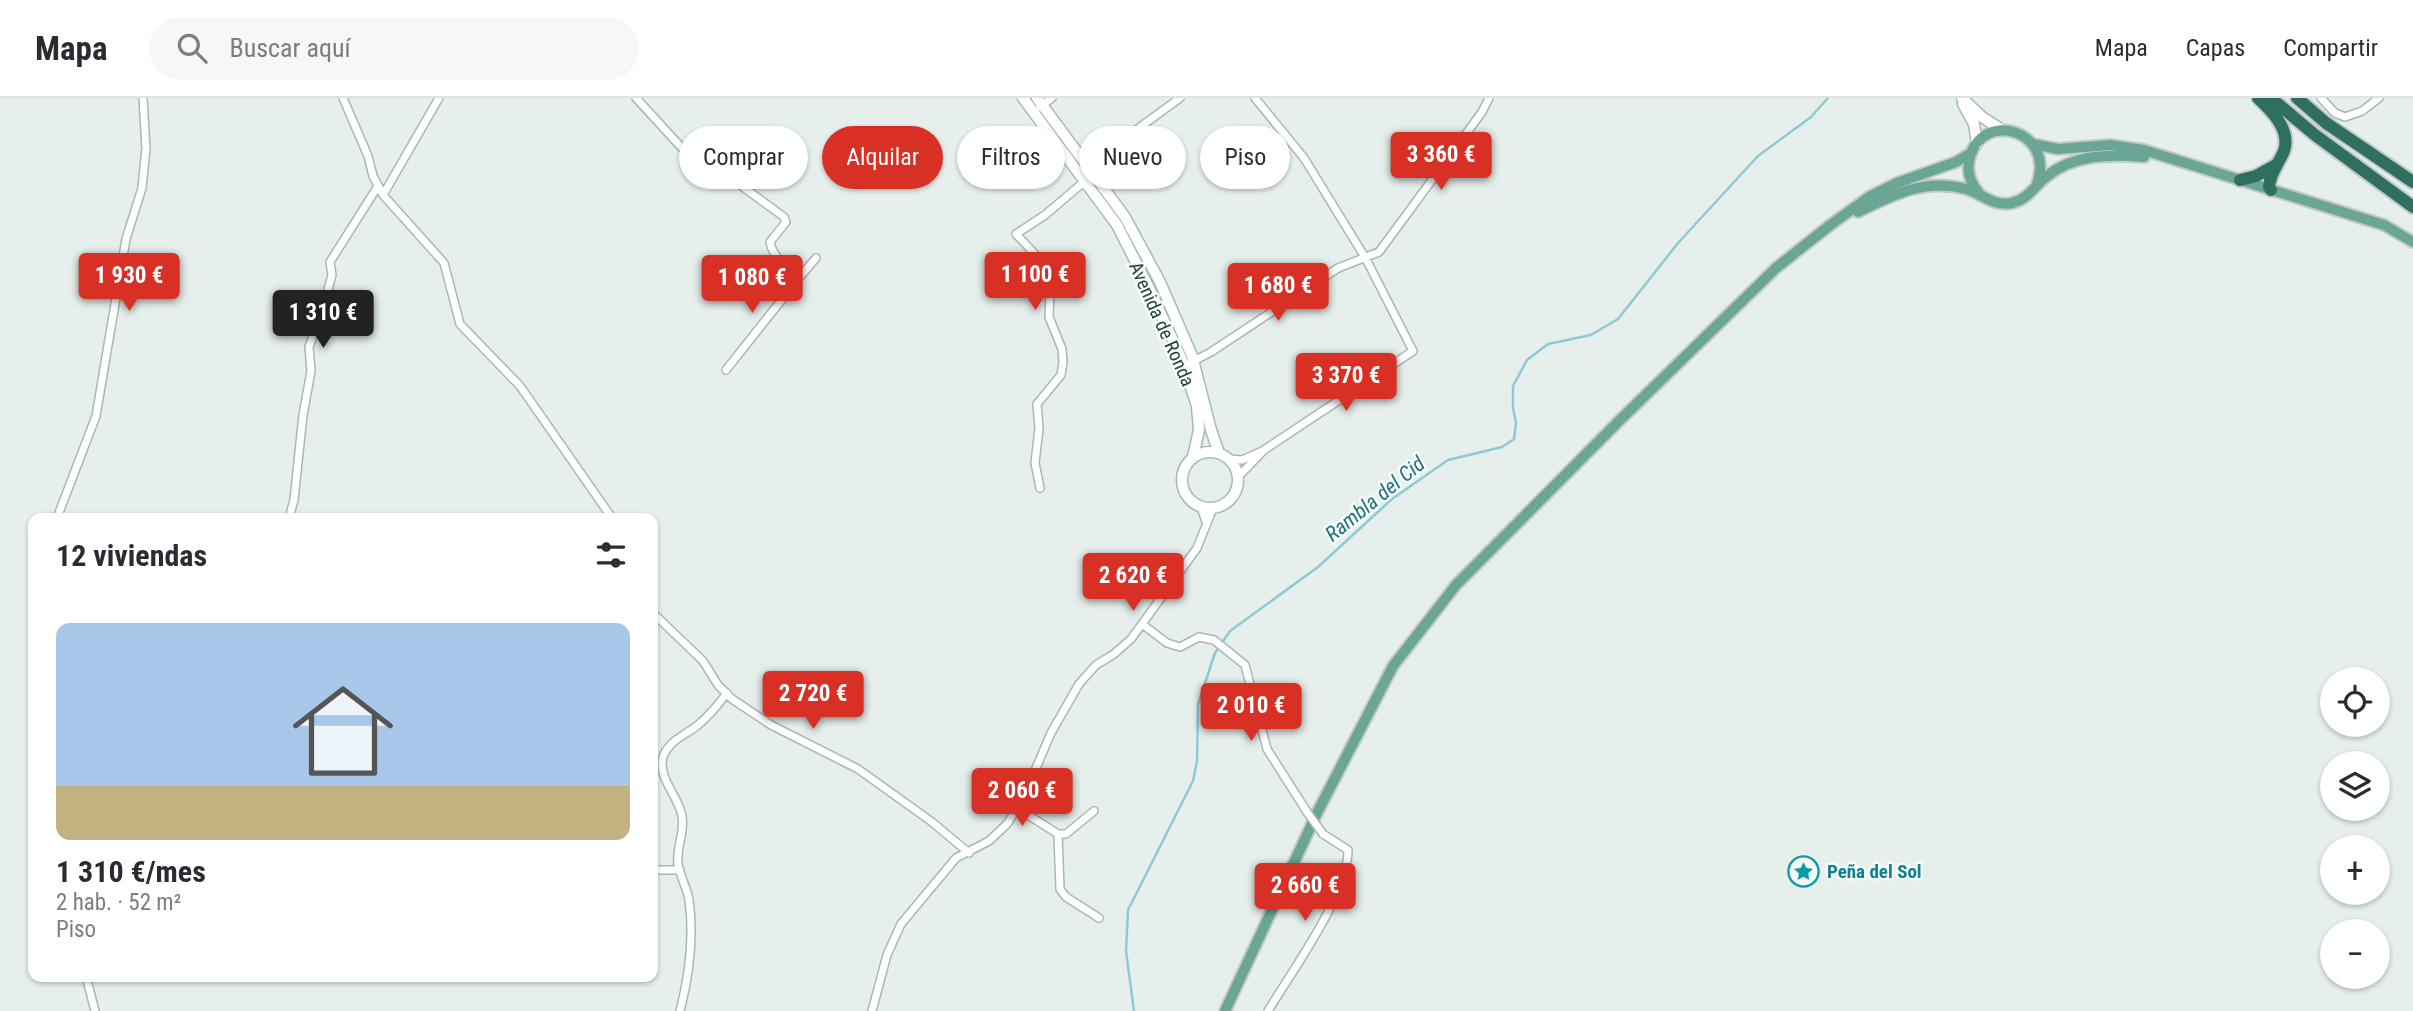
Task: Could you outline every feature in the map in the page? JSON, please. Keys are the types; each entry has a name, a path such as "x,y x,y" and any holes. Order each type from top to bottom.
{"highway":[{"path":"2258,98 2277,118 2286,139 2284,151 2270,179 2271,190"},
{"path":"2271,98 2315,135 2413,206"},
{"path":"2297,98 2326,123 2413,182"},
{"path":"2240,180 2256,176 2276,165"}],"main road":[{"path":"1225,1011 1318,811 1393,666 1456,584 1776,268 1869,197 1897,183 1956,162 1990,133 2002,130 2018,133 2033,144 2058,149 2096,145 2129,147 2384,225 2413,242"},
{"path":"2033,144 2041,163 2037,184"},
{"path":"1974,148 1968,164 1974,187 1991,201 2012,203 2031,193 2037,184 2067,164 2099,156 2129,155 2181,163"},
{"path":"1829,226 1889,196 1915,187 1941,185 1967,189 1982,195"}],"street":[{"path":"59,513 96,416 126,239 142,188 146,148 143,98"},
{"path":"343,98 383,195 443,263 460,324 520,386 609,513"},
{"path":"383,195 439,98"},
{"path":"636,98 681,147 705,165 732,179 784,217 786,222 770,242 770,248 799,278"},
{"name":"Avenida de Ronda","path":"1023,98 1079,168"},
{"path":"1033,112 1040,102 1052,98"},
{"path":"1144,126 1180,98"},
{"path":"1230,459 1236,467 1238,477 1235,494 1222,506 1213,508 1201,507 1191,501 1184,491 1181,479 1185,467 1193,457 1205,452 1242,460 1264,450 1413,351 1366,259 1304,158 1255,98"},
{"path":"1184,366 1338,268 1379,252 1482,112 1489,98"},
{"path":"1960,98 2002,130"},
{"path":"1960,98 1974,124 1974,148"},
{"path":"2321,98 2335,113 2345,117 2362,111 2379,98"},
{"name":"Avenida de Ronda","path":"1040,102 1079,166"},
{"path":"1040,488 1035,463 1039,428 1037,404 1061,375 1062,349 1049,317 1050,289 1046,266 1016,234 1045,215 1079,177"},
{"path":"290,513 311,371 309,347 324,308 332,275 330,262 378,186"},
{"name":"Avenida de Ronda","path":"1093,189 1117,225 1184,366 1197,406 1199,430 1193,457"},
{"name":"Avenida de Ronda","path":"1098,189 1125,217 1160,282 1194,361 1219,453"},
{"path":"726,370 816,258"},
{"path":"1238,477 1264,450"},
{"path":"1201,507 1206,522"},
{"path":"872,1011 887,955 901,924 956,858 989,841 1009,823 1025,794 1051,733 1079,684 1097,665 1131,639 1197,548 1213,508"},
{"path":"658,618 703,661 727,694 771,725 858,769 932,822 969,853"},
{"path":"1142,624 1160,639 1180,647 1199,638 1214,639 1245,666 1267,749 1323,834 1348,850 1348,862 1331,903 1311,943 1268,1011"},
{"path":"680,1011 687,985 691,919 689,898 678,865 682,815 663,773 662,760 673,741 697,726 727,694"},
{"path":"1017,808 1058,834 1066,834 1094,811"},
{"path":"1058,834 1060,889 1066,897 1099,918"},
{"path":"658,870 680,870"},
{"path":"88,982 95,1011"}],"waterway":[{"name":"Rambla del Cid","path":"1134,1011 1126,951 1128,910 1193,781 1197,761 1198,704 1215,653 1230,631 1318,567 1392,499 1448,460 1502,447 1514,439 1516,423 1513,386 1527,360 1548,344 1591,335 1618,319 1678,243 1758,156 1811,117 1828,98"}],"place":[{"name":"Peña del Sol","path":"1804,871"}]}
